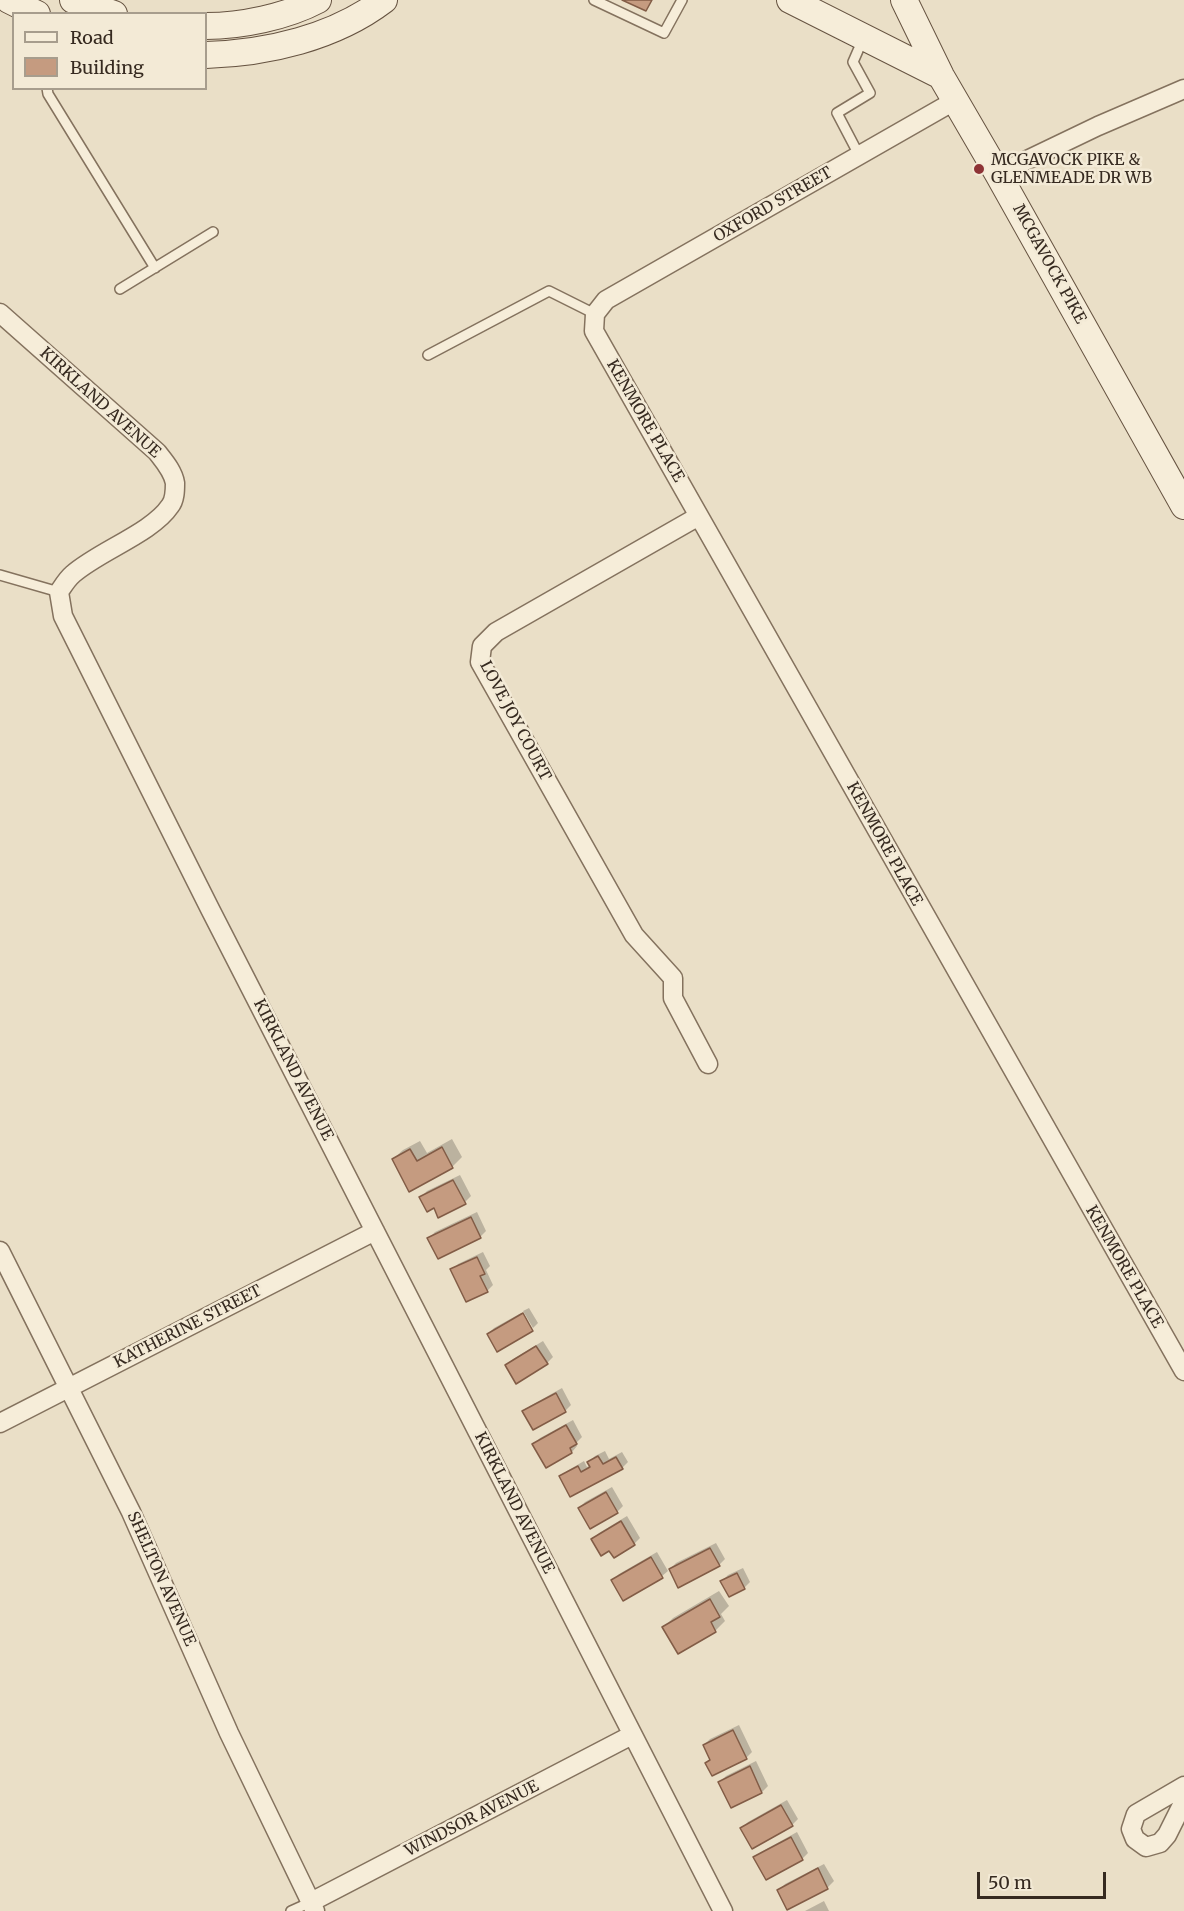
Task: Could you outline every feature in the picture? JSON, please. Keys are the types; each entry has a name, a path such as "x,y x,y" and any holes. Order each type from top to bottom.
{"street":[{"path":"9,0 33,12"},
{"path":"72,0 108,12"},
{"path":"207,26 260,20 302,8 318,0"},
{"path":"207,55 263,50 313,37 351,20 384,0"},
{"path":"790,0 941,76"},
{"name":"MCGAVOCK PIKE","path":"904,0 941,76 1184,506"},
{"path":"998,174 1184,88"},
{"name":"OXFORD STREET","path":"595,314 606,300 956,100"},
{"name":"KIRKLAND AVENUE","path":"0,313 157,452 172,473 175,483 171,505 155,522 104,552 71,575 59,592 63,616 723,1911"},
{"name":"KENMORE PLACE","path":"595,314 594,331 1184,1371"},
{"name":"LOVE JOY COURT","path":"699,516 496,632 482,646 480,662 634,935 673,978 673,998 708,1064"},
{"name":"KATHERINE STREET","path":"0,1423 375,1231"},
{"name":"SHELTON AVENUE","path":"0,1251 131,1512 229,1733 313,1907"},
{"name":"WINDSOR AVENUE","path":"313,1907 632,1736"},
{"path":"1184,1786 1136,1814 1131,1829 1135,1839 1146,1847 1160,1843 1167,1835 1184,1801"}],"lane":[{"path":"594,0 663,33 682,0"},
{"path":"860,155 837,113 870,93 853,62 864,37"},
{"path":"47,90 156,268"},
{"path":"120,289 213,232"},
{"path":"428,356 549,291 595,314"},
{"path":"0,575 59,592"},
{"path":"291,1911 313,1907"}],"building":[{"path":"622,0 652,0 646,11"},
{"path":"442,1147 453,1168 409,1192 392,1159 410,1149 417,1161"},
{"path":"453,1180 466,1204 438,1218 434,1208 427,1212 419,1197"},
{"path":"471,1217 481,1238 438,1259 427,1238"},
{"path":"477,1257 485,1274 480,1276 488,1292 466,1302 450,1269"},
{"path":"523,1313 533,1331 497,1352 487,1334"},
{"path":"536,1346 548,1364 516,1384 505,1365"},
{"path":"556,1393 566,1412 533,1430 522,1411"},
{"path":"566,1425 577,1444 570,1448 572,1453 546,1468 532,1444"},
{"path":"598,1456 603,1464 616,1457 623,1469 570,1497 559,1476 578,1466 581,1472 590,1467 587,1462"},
{"path":"606,1492 618,1513 590,1529 578,1508"},
{"path":"621,1521 635,1545 614,1558 609,1551 601,1556 591,1539"},
{"path":"710,1548 720,1566 678,1588 669,1569"},
{"path":"651,1557 663,1578 623,1601 611,1580"},
{"path":"737,1573 745,1589 729,1597 720,1581"},
{"path":"710,1599 720,1617 711,1622 716,1632 678,1654 662,1627"},
{"path":"733,1730 747,1759 712,1776 705,1763 710,1760 703,1745"},
{"path":"750,1766 762,1793 731,1808 718,1782"},
{"path":"781,1805 793,1826 752,1849 740,1828"},
{"path":"791,1837 803,1860 766,1880 753,1857"},
{"path":"818,1868 828,1889 787,1910 777,1890"}],"place":[{"name":"MCGAVOCK PIKE & GLENMEADE DR WB","path":"979,169"}]}
